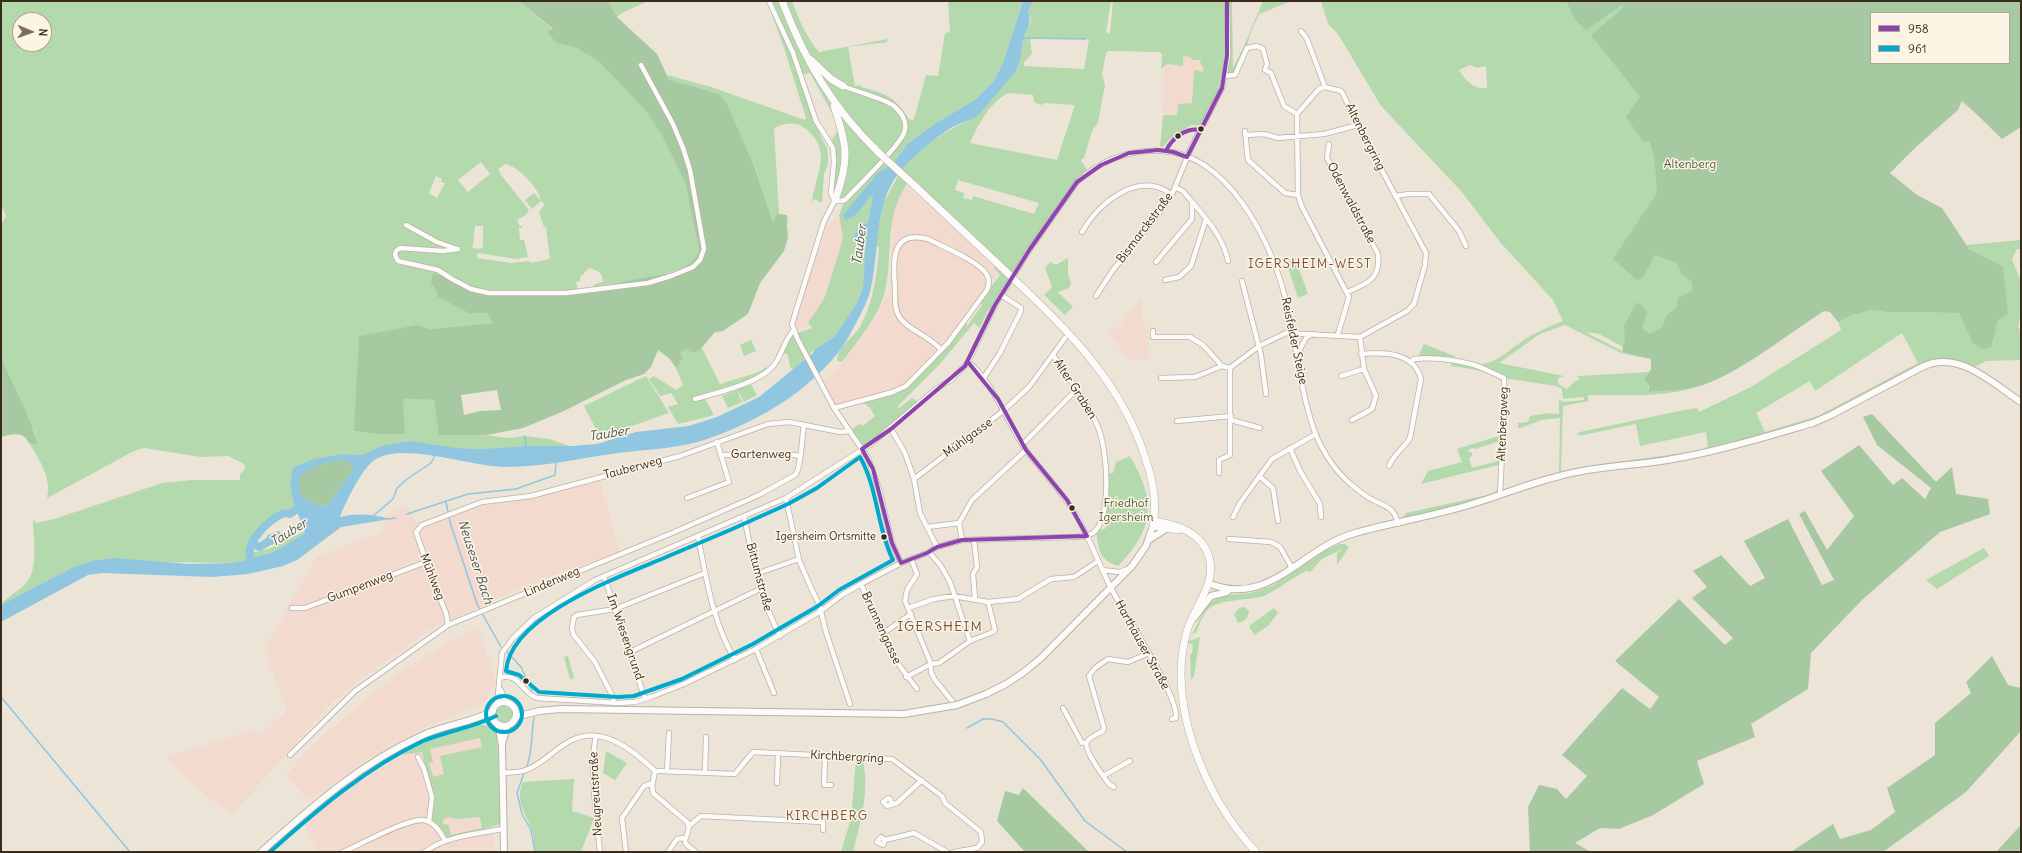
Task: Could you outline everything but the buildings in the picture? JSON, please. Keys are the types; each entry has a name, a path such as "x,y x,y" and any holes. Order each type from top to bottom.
{"main road":[{"path":"516,717 539,711 560,709 904,714 955,706 986,694 1024,672 1057,643 1130,568 1141,554 1149,540 1154,523 1153,488 1137,433 1107,379 1068,330 879,153 855,128 832,100 805,54 782,1"},
{"path":"805,54 831,79 843,86"},
{"path":"832,100 843,130 846,150 841,185 835,200"},
{"path":"1207,585 1226,590 1256,588 1342,538 1500,495 1560,475 1689,456 1806,425 1831,416 1914,371 1937,362 1960,364 2021,402"},
{"path":"1154,523 1166,529 1187,531"},
{"path":"1154,523 1187,531 1195,535 1206,548 1211,567 1207,585 1191,620 1183,647 1181,686 1184,713 1191,738 1212,789 1232,820 1256,852"},
{"path":"1149,540 1166,529"},
{"path":"1207,585 1219,592"},
{"path":"1191,620 1211,596 1219,592 1234,592 1238,590"},
{"path":"261,852 318,801 343,781 375,760 421,735 477,718 493,711 497,705 506,703 515,709 539,711"},
{"path":"477,718 507,726 513,723 516,717 515,709"},
{"path":"493,711 502,745"},
{"path":"504,852 502,745 507,726"}],"street":[{"path":"769,1 793,53 807,99 816,121 833,148 834,162 831,194 835,200 841,201 845,200 893,150 901,140 905,129 902,115 894,106 843,86"},
{"name":"Bismarckstraße","path":"1096,296 1114,270 1162,209 1175,187 1222,88 1228,56 1227,1"},
{"path":"1301,31 1307,39 1325,87 1312,94 1297,114 1298,195 1305,213 1349,297 1338,334"},
{"path":"1225,76 1235,75 1247,48 1258,46 1263,49 1268,64 1265,70 1271,73 1284,106 1297,114"},
{"path":"406,225 437,242 458,249 443,252 400,248 396,251 395,255 398,261 438,270 452,280 471,289 489,293 566,293 648,283 689,270 700,260 704,249 690,170 673,124 641,65"},
{"name":"Altenbergring","path":"1325,87 1341,91 1426,253 1426,265 1412,308 1360,337"},
{"path":"1298,195 1285,193 1248,160 1245,133 1264,134 1278,138 1328,134 1338,129 1358,125"},
{"name":"Odenwaldstraße","path":"1329,144 1327,158 1378,254 1378,266 1373,279 1359,288 1347,292"},
{"name":"Reisfelder Steige","path":"968,362 988,316 1030,249 1077,182 1087,173 1110,159 1135,151 1173,152 1188,157 1222,177 1243,203 1259,230 1272,260 1284,295 1309,413 1316,434 1327,455 1343,478 1372,500 1391,510 1398,524"},
{"path":"1082,232 1093,215 1104,204 1133,187 1143,185 1154,186 1171,194"},
{"path":"1175,187 1183,191 1219,236 1226,250 1228,261"},
{"path":"1395,196 1429,194 1458,231 1466,246"},
{"path":"835,200 824,221 808,268 793,318 794,330 834,408 862,449 873,469 892,542 901,562"},
{"path":"1156,262 1192,219 1192,203"},
{"path":"1166,280 1179,277 1191,266 1206,219"},
{"path":"834,408 900,390 911,381 940,350 985,295 989,282 987,275 981,267 928,239 919,237 910,238 899,246 892,262 898,315 906,325 926,336 940,350"},
{"path":"1242,281 1259,346 1266,394"},
{"path":"983,379 1000,353 1021,312 1021,308 1018,305 1001,295"},
{"path":"695,399 740,386 766,372 779,358 786,338 794,330"},
{"path":"1153,331 1153,337 1190,337 1202,346 1222,366 1230,368"},
{"path":"1230,368 1259,346 1286,333 1338,334 1360,337 1364,369 1376,396 1372,409 1352,420"},
{"path":"1297,355 1306,338 1313,334"},
{"name":"Mühlgasse","path":"914,479 1003,411 1029,387 1066,338"},
{"path":"1361,354 1378,353 1411,362 1419,370 1421,379 1410,438 1407,444 1391,460 1389,466"},
{"name":"Alter Graben","path":"1053,355 1090,410 1104,442 1106,463 1106,491 1104,509 1098,526 1087,536"},
{"name":"Altenbergweg","path":"1411,362 1414,359 1428,358 1464,363 1476,366 1504,378 1500,495"},
{"path":"497,705 502,653 513,638 534,618 552,605 604,576 786,498 891,429 935,390 952,378 968,362"},
{"name":"Harthäuser Straße","path":"968,362 998,399 1003,411 1026,450 1067,500 1087,536 1110,587 1149,653 1176,713 1176,718 1172,719"},
{"path":"1161,378 1195,377 1222,366"},
{"path":"1219,473 1219,460 1230,455 1230,368"},
{"path":"1340,376 1364,369"},
{"path":"1023,444 1076,390"},
{"path":"1177,421 1231,418 1260,428"},
{"name":"Tauberweg","path":"418,530 422,525 482,502 515,499 562,489 680,456 768,424 789,422 840,432 850,431"},
{"name":"Lindenweg","path":"290,755 355,692 448,625 672,533 759,495 795,475 798,472 800,463 799,456 804,425"},
{"path":"891,429 905,453 914,479 920,513 937,547"},
{"path":"1233,517 1240,503 1272,459 1316,434"},
{"path":"687,498 730,482 717,442"},
{"path":"1290,448 1300,471 1320,504 1321,517"},
{"path":"962,540 959,523 972,500 1026,450"},
{"name":"Gartenweg","path":"722,455 799,456"},
{"path":"1259,476 1273,488 1278,521"},
{"path":"786,498 799,559 821,611 826,632 850,704"},
{"name":"Bittumstraße","path":"744,517 760,589 769,615 780,636"},
{"path":"927,527 959,523"},
{"name":"Mühlweg","path":"418,530 416,532 446,613 448,625"},
{"path":"698,536 715,611 728,648 735,660"},
{"path":"500,678 508,677 518,680 529,696 536,698 614,703 636,702 684,684 735,660 780,636 861,584 901,562 929,552 937,547 962,540 1087,536"},
{"path":"1229,539 1271,542 1280,547 1292,568"},
{"path":"974,540 977,567 973,574 975,599"},
{"path":"929,552 943,569 950,582 957,610 970,641"},
{"path":"756,574 799,559"},
{"path":"912,559 917,574 905,596 908,608 931,664 931,672 935,680 955,706"},
{"path":"908,608 934,599 954,596 988,602 1023,597 1049,580 1074,577 1098,561"},
{"name":"Gumpenweg","path":"292,608 305,608 426,562"},
{"path":"1102,570 1119,572 1130,568"},
{"path":"614,703 598,669 573,634 572,628 574,617 577,615 615,609 705,572"},
{"name":"Im Wiesengrund","path":"604,576 645,698"},
{"name":"Brunnengasse","path":"861,584 893,657 906,677 917,689"},
{"path":"630,652 760,589"},
{"path":"906,677 931,664 939,663 950,657 970,641 993,632 995,630 988,602"},
{"path":"882,634 911,614"},
{"path":"756,649 774,693"},
{"path":"1114,787 1109,784 1087,750 1086,743 1089,739 1103,731 1104,728 1089,676 1090,672 1108,659 1128,662 1149,653"},
{"path":"500,684 506,703"},
{"path":"1064,708 1082,743 1086,743"},
{"path":"667,771 668,733"},
{"path":"502,773 524,771 571,740 596,736 614,741 631,750 655,771 652,790 656,797 684,818 689,826"},
{"name":"Neugreutstraße","path":"596,736 594,746 595,780 600,852"},
{"path":"704,773 706,737"},
{"name":"Kirchbergring","path":"655,771 735,774 753,752 892,759 942,796 945,803 981,832 982,842 977,848 954,852"},
{"path":"777,783 778,754"},
{"path":"825,756 824,785 831,785"},
{"path":"418,757 424,769 432,797 429,822"},
{"path":"1104,776 1130,761"},
{"path":"892,804 897,803 922,780"},
{"path":"626,852 622,818 644,786 653,783"},
{"path":"696,852 686,845 684,838 689,826 702,816 823,822 823,830"},
{"path":"343,852 406,823 418,820 429,822 438,829 445,841"},
{"path":"425,852 432,846 445,841 503,829"},
{"path":"885,840 914,833 920,834 947,852"},
{"path":"668,852 677,839 684,838"}],"shaded area":[{"path":"1164,54 1205,55 1203,73 1194,71 1192,103 1177,103 1177,115 1163,113"},
{"path":"904,184 978,250 999,273 947,341 904,385 892,390 838,404 834,403 822,380 837,370 862,338 890,291 893,212"},
{"path":"835,217 840,221 844,235 832,285 813,324 796,332 795,320 801,300 826,231"},
{"path":"1143,297 1142,322 1148,328 1149,359 1128,359 1109,332 1121,325 1127,314"},
{"path":"599,479 620,552 542,579 431,629 357,682 331,704 232,815 193,785 166,757 253,730 260,735 287,710 264,650 316,558 347,545 383,533 385,515 407,506 416,522"},
{"path":"478,627 496,681 483,704 426,727 368,759 309,801 286,775 318,740 390,679 450,641"},
{"path":"490,732 494,852 318,852 304,822 347,787 415,744"}],"green space":[{"path":"1,1 519,1 553,30 547,32 556,43 577,48 600,63 644,109 661,134 685,182 699,251 696,258 688,265 663,274 632,281 593,287 595,284 603,282 603,279 599,272 589,268 580,277 580,281 576,282 578,292 469,313 489,313 492,323 430,329 418,325 354,431 375,434 404,434 403,399 434,400 440,435 475,434 510,438 525,436 549,439 569,446 526,446 480,449 381,446 362,455 343,454 297,510 290,514 284,513 263,529 255,539 250,552 265,550 305,531 304,534 273,552 234,563 91,561 73,567 1,605 24,585 31,576 34,560 33,519 36,523 54,519 162,483 192,480 240,480 240,474 245,469 244,464 228,456 201,457 144,448 134,451 47,498 48,483 44,469 29,443 38,445 35,433 12,384 1,356 1,224 6,216 1,205","holes":["481,162 490,174 468,192 458,180","505,164 516,169 527,178 536,190 541,201 545,204 539,212 544,227 546,227 550,259 531,263 529,261 511,263 477,258 478,253 516,259 528,257 524,240 520,240 519,228 522,228 522,226 520,226 517,220 526,215 529,210 501,175 498,169","436,176 442,179 441,182 445,183 437,198 429,193","475,226 483,226 483,246 481,249 471,248 473,246"]},
{"path":"519,1 608,1 617,17 657,54 669,80 719,94 727,104 756,171 773,223 777,214 786,215 788,238 784,251 760,283 748,314 723,331 715,332 699,351 692,353 687,349 680,353 683,358 676,368 670,359 658,350 651,367 644,374 626,380 564,411 523,428 487,435 439,435 434,400 403,399 405,434 375,434 354,431 359,336 418,325 430,329 492,323 488,313 469,313 438,297 436,289 431,284 432,274 446,276 471,289 489,293 566,293 670,273 688,265 699,251 685,182 661,134 644,109 600,63 577,48 556,43 547,32 553,29","holes":["497,390 501,410 480,411 464,415 461,395"]},
{"path":"608,1 648,1 622,13 617,17"},
{"path":"767,1 792,1 800,21 819,52 888,39 887,42 848,47 855,86 861,85 861,87 877,91 889,97 899,106 909,119 912,120 914,119 926,75 938,76 945,33 950,32 948,1 1023,1 1003,63 993,82 976,99 936,123 908,143 893,164 874,202 872,203 863,287 857,303 835,336 815,349 794,370 790,367 788,355 781,352 794,330 797,333 812,328 808,323 824,299 843,238 839,215 845,200 832,196 834,162 831,141 837,132 831,111 810,73 800,75 807,99 827,139 819,133 827,148 828,155 828,165 824,174 822,203 814,199 812,203 821,155 819,146 814,137 802,126 794,124 786,124 774,128 779,214 787,215 788,220 781,251 756,170 752,162 685,85 669,80 667,75 711,87 805,120 806,118 784,48"},
{"path":"1033,1 1111,1 1106,32 1110,34 1113,1 1232,1 1233,68 1263,1 1292,1 1259,14 1249,37 1247,48 1231,77 1222,72 1217,93 1203,122 1200,126 1191,125 1170,139 1163,147 1160,146 1163,115 1177,115 1178,104 1192,103 1194,70 1203,72 1203,67 1200,63 1201,60 1192,60 1190,57 1183,56 1183,66 1167,64 1161,69 1162,54 1159,52 1109,51 1106,53 1102,74 1105,85 1098,122 1092,131 1084,158 1081,160 1088,172 1077,182 995,305 988,310 980,327 979,328 974,323 939,365 897,407 899,408 912,398 920,403 862,449 850,431 859,424 863,426 875,416 870,408 861,401 906,386 964,322 968,325 982,305 979,302 1000,275 994,268 997,263 914,185 911,177 899,199 893,216 886,289 880,306 865,331 842,362 837,361 843,346 862,323 869,305 877,266 879,247 876,246 882,206 901,170 925,145 977,116 1018,68 1023,40 1031,21 1028,13","holes":["1030,39 1089,39 1084,69 1024,66 1024,62 1032,54","1008,93 1033,95 1034,102 1041,105 1044,103 1075,105 1057,160 970,143 985,115 1001,97","958,180 1039,203 1034,214 973,196 972,200 963,198 964,193 955,190"]},
{"name":"Altenberg","path":"1321,1 2021,1 2004,136 1957,98 1924,131 1847,223 1629,350 1599,334 1585,332 1628,354 1651,360 1621,353 1565,325 1540,334 1499,363 1564,376 1558,378 1558,384 1567,389 1576,380 1579,381 1578,376 1649,372 1648,392 1667,391 1705,384 1678,392 1663,394 1591,395 1587,396 1589,401 1563,406 1561,471 1702,449 1708,447 1706,432 1640,446 1636,424 1583,435 1576,435 1580,432 1684,410 1697,408 1699,412 1751,387 1841,330 1838,322 1854,314 1860,314 1869,310 1886,312 1959,313 1972,342 2003,266 1969,249 1966,245 2021,240 2021,249 2017,249 2012,259 2021,282 2021,313 2018,326 2021,333 2021,360 1986,361 1970,369 1937,362 1831,415 1689,456 1587,470 1398,524 1406,513 1492,494 1498,490 1502,464 1421,484 1428,471 1462,462 1457,449 1502,435 1503,383 1499,379 1487,373 1451,366 1452,362 1417,359 1424,344 1455,356 1457,362 1469,364 1487,363 1494,361 1533,334 1563,321 1553,300 1500,242 1461,191 1382,107 1383,105 1381,106 1338,34 1328,24","holes":["1470,65 1477,68 1486,66 1487,88 1470,84 1459,70","1902,333 1918,363 1818,416 1765,432 1756,413 1810,381 1815,391","1504,378 1556,386 1562,389 1563,399 1584,397 1584,400 1563,402 1559,399 1559,414 1549,413 1530,416 1528,422 1518,423 1518,428 1520,428 1542,420 1560,418 1559,472 1501,491 1503,450 1496,452 1498,461 1472,468 1469,458 1472,456 1472,452 1467,452 1472,448 1475,449 1503,440"]},
{"name":"Altenberg","path":"1566,1 2021,1 2021,127 2002,139 1962,100 1958,110 1917,146 1890,173 1917,195 1942,208 1969,249 2003,266 2008,314 1998,320 1991,347 1982,349 1972,342 1959,313 1886,312 1869,310 1860,314 1854,314 1838,322 1830,312 1824,311 1736,370 1721,378 1692,388 1648,392 1649,386 1645,379 1651,369 1651,359 1628,354 1622,351 1625,339 1624,326 1636,303 1641,304 1647,312 1642,328 1650,334 1662,328 1667,314 1673,312 1676,308 1678,298 1692,291 1692,282 1682,275 1677,263 1655,255 1644,276 1638,281 1613,259 1657,193 1655,163 1650,141 1643,141 1626,117 1640,97 1591,35 1623,8 1623,4 1586,30 1576,21"},
{"path":"534,193 541,201 532,209 525,200"},
{"path":"1068,258 1068,274 1071,283 1069,288 1058,292 1073,307 1065,315 1044,295 1052,287 1045,268 1050,262 1056,265"},
{"path":"1295,258 1308,294 1298,298 1286,261"},
{"path":"751,340 756,351 744,356 740,345"},
{"path":"702,348 720,384 756,373 767,367 766,372 740,386 704,397 714,415 678,424 668,407 678,404 671,393 660,396 649,379 654,376 676,390 683,385 676,368 680,353 687,349 699,351"},
{"path":"1,356 26,411 38,445 29,443 27,439 17,434 1,437"},
{"path":"646,376 669,413 600,437 584,406"},
{"path":"750,382 757,395 744,402 737,389"},
{"path":"737,390 742,402 728,408 722,396"},
{"path":"1872,414 1936,482 1952,467 1956,494 1988,499 1990,514 1940,532 1863,599 1811,653 1808,689 1751,724 1755,737 1697,761 1704,784 1653,815 1619,829 1600,828 1575,843 1591,852 1530,852 1528,807 1539,785 1557,789 1566,799 1587,776 1562,755 1622,688 1650,709 1659,697 1615,661 1679,599 1725,645 1733,638 1692,598 1707,587 1693,571 1721,555 1750,586 1765,578 1744,541 1788,519 1822,585 1834,580 1799,514 1805,511 1827,550 1854,516 1821,471 1859,445 1893,485 1902,478 1925,499 1931,488 1877,445 1863,417"},
{"name":"Friedhof Igersheim","path":"1130,456 1144,487 1148,514 1145,526 1139,539 1118,566 1103,557 1099,548 1096,530 1105,529 1107,525 1106,522 1100,521 1109,491 1109,473 1113,473 1116,462"},
{"path":"344,460 354,466 351,473 327,506 313,503 302,497 298,487 300,476 310,469 320,465"},
{"path":"1339,544 1345,544 1349,547 1337,565 1337,554 1342,549 1322,559 1310,572 1306,571 1266,595 1216,604 1205,613 1196,633 1192,634 1206,607 1219,596 1251,593 1272,586 1325,551"},
{"path":"1984,548 1989,556 1937,589 1926,580"},
{"path":"1244,607 1249,611 1248,616 1238,623 1234,614 1239,608"},
{"path":"1274,608 1278,613 1268,626 1254,635 1249,626"},
{"path":"1200,637 1194,676 1191,680 1190,654 1192,654 1193,644 1184,643"},
{"path":"568,656 574,678 570,679 564,657"},
{"path":"1992,656 2008,685 2021,688 2021,731 1966,792 1883,852 1791,852 1833,824 1840,839 1871,830 1895,812 1887,788 1935,755 1935,723 1971,693 1966,682"},
{"path":"504,706 510,708 512,714 510,720 504,722 498,720 496,714 498,708"},
{"path":"472,724 492,726 497,734 501,824 453,838 447,837 432,820 433,798 422,752 401,755 423,738","holes":["480,738 482,747 440,756 444,774 433,777 429,763 433,762 430,749","448,817 458,819 480,817 482,828 451,835 449,825 443,824 443,820"]},
{"path":"606,751 627,763 615,780 603,773"},
{"path":"856,761 863,762 865,773 865,796 853,852 841,852 851,818"},
{"path":"574,779 572,811 594,818 581,852 534,852 533,833 520,801 523,782"},
{"path":"1023,788 1089,852 1025,852 997,821 1005,791 1019,795"},
{"path":"2021,825 2021,848 2018,852 1996,852"}],"water":[{"path":"1023,1 1033,1 1028,12 1029,23 1015,72 976,117 953,127 933,140 904,167 894,179 887,193 883,207 870,293 843,346 814,378 782,403 765,413 747,423 699,442 534,466 491,466 421,454 389,454 376,459 366,469 350,494 340,517 365,515 390,519 341,527 297,560 283,566 248,574 212,577 102,573 88,575 1,622 1,605 73,567 91,561 114,558 189,564 234,563 273,552 304,534 305,531 291,491 292,475 294,467 314,459 343,454 362,455 381,446 410,441 456,448 480,449 597,444 636,432 689,426 717,417 759,397 813,353 815,349 835,336 857,303 863,287 867,228 863,228 859,235 860,242 858,245 855,241 855,234 859,227 868,223 873,196 870,196 853,217 845,220 843,215 878,173 893,164 908,143 936,123 976,99 993,82 1003,63","holes":["344,460 353,466 351,473 327,506 313,503 302,497 298,487 300,476 305,472 326,463"]},
{"path":"279,531 281,533 276,543 266,547 263,545 268,535"}],"waterway":[{"path":"1022,38 1086,39"},
{"path":"525,436 526,448"},
{"path":"373,516 393,499 397,488 407,479 431,463 435,456"},
{"path":"407,514 468,494 516,489 555,475 556,461"},
{"name":"Neuseser Bach","path":"446,502 450,522 477,604 501,647"},
{"path":"252,563 250,548 253,541 264,527 278,516 284,513 290,514 303,505"},
{"path":"388,519 396,518"},
{"name":"Tauber","path":"252,544 260,547 272,539"},
{"name":"Neuseser Bach","path":"507,652 521,667 532,691"},
{"path":"1,697 130,852"},
{"name":"Neuseser Bach","path":"526,769 531,750 534,717"},
{"path":"967,728 983,719 992,719 1003,722 1040,759 1085,821 1127,852"},
{"name":"Neuseser Bach","path":"524,773 517,793 522,814 531,830 535,852"}],"transit line":[{"name":"958","path":"862,449 891,429 965,366 995,305 1030,249 1077,182 1101,165 1129,153 1158,150 1173,152 1187,157 1222,88 1227,56 1227,1"},
{"name":"958","path":"1166,151 1180,134 1190,130 1201,130"},
{"name":"958","path":"968,362 998,399 1026,450 1067,500 1087,536"},
{"name":"958","path":"862,449 873,469 892,543 901,563"},
{"name":"961","path":"860,457 866,469 884,535 893,560 839,590 818,606 753,644 682,679 634,696 618,697 539,692 519,675 506,671 512,650 527,632 548,615 573,599 600,585 715,537 788,504 817,488 860,457"},
{"name":"958","path":"901,563 927,553 937,547 962,540 1087,536"},
{"name":"961","path":"504,696 517,701 522,714 517,727 504,732 491,727 486,714 491,701 504,696"},
{"name":"961","path":"270,852 343,791 382,764 423,741 478,724 496,716"}],"place":[{"name":"Igersheim Ortsmitte","path":"884,537"}],"district":[{"name":"IGERSHEIM-WEST","path":"1310,264"},
{"name":"IGERSHEIM","path":"940,627"},
{"name":"KIRCHBERG","path":"827,816"}]}
